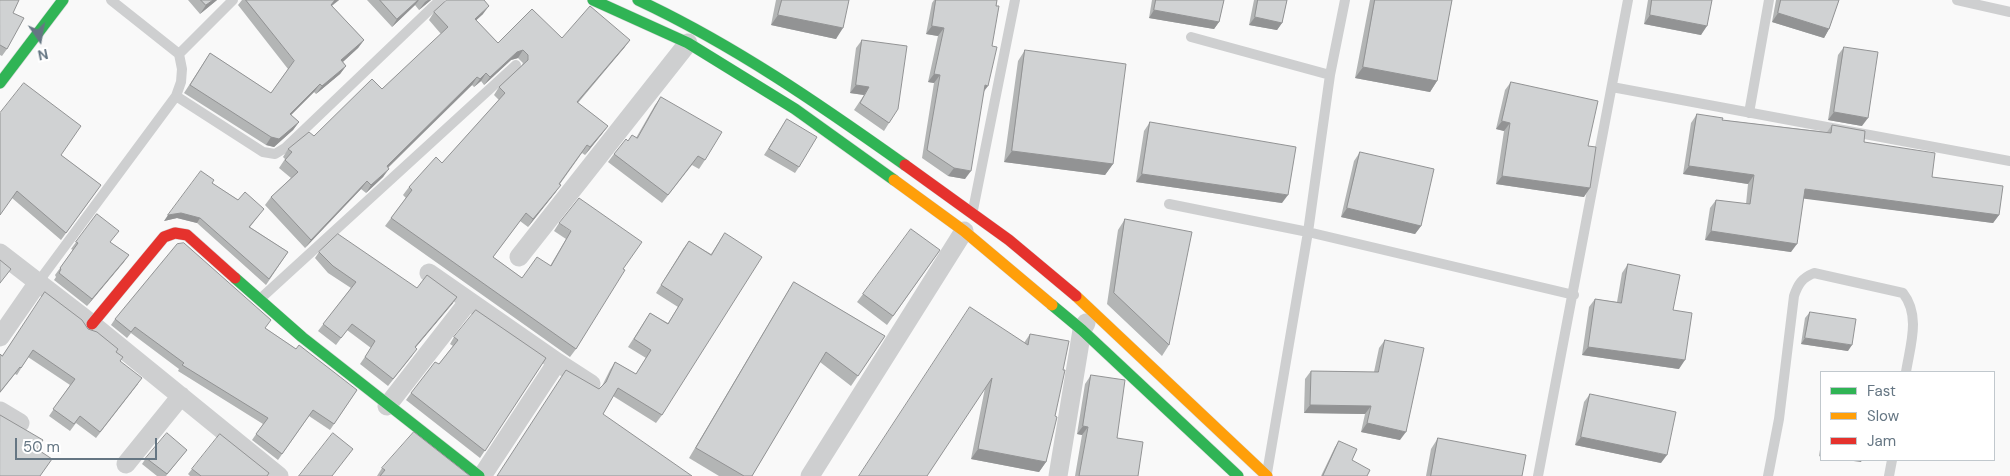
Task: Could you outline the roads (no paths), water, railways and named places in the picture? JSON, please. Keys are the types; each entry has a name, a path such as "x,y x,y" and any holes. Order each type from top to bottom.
{"street":[{"path":"593,0 688,43 795,109 964,231 1082,330 1238,476"},
{"path":"638,0 651,3 716,37 805,93 972,213 1054,276 1266,476"},
{"path":"0,83 60,1"},
{"path":"519,257 688,43"},
{"path":"795,109 805,93"},
{"path":"810,476 964,231"},
{"path":"92,324 164,237 175,233 187,235 260,300 387,406 480,476 557,362"},
{"path":"0,252 39,281 279,476"},
{"path":"429,273 468,302 591,384"},
{"path":"0,337 39,281"},
{"path":"387,406 468,302"},
{"path":"1058,476 1082,330 1092,312"},
{"path":"126,464 180,396"},
{"path":"0,411 20,423"}],"lane":[{"path":"39,281 176,96 182,76 179,54 111,0"},
{"path":"179,54 233,0"},
{"path":"176,96 263,152 275,154 285,148 440,0"},
{"path":"964,231 972,213 1014,0"},
{"path":"1266,476 1308,232 1330,75 1345,0"},
{"path":"1538,476 1574,295 1628,0"},
{"path":"1749,113 1769,0"},
{"path":"1957,0 2010,12"},
{"path":"644,23 651,3"},
{"path":"1192,37 1330,75"},
{"path":"260,300 516,65"},
{"path":"1612,88 2010,161"},
{"path":"1169,204 1308,232 1574,295"},
{"path":"1768,476 1779,419 1794,296 1798,284 1806,277 1814,274 1903,294 1911,304 1914,321 1906,371"},
{"path":"1889,476 1892,461"}]}
